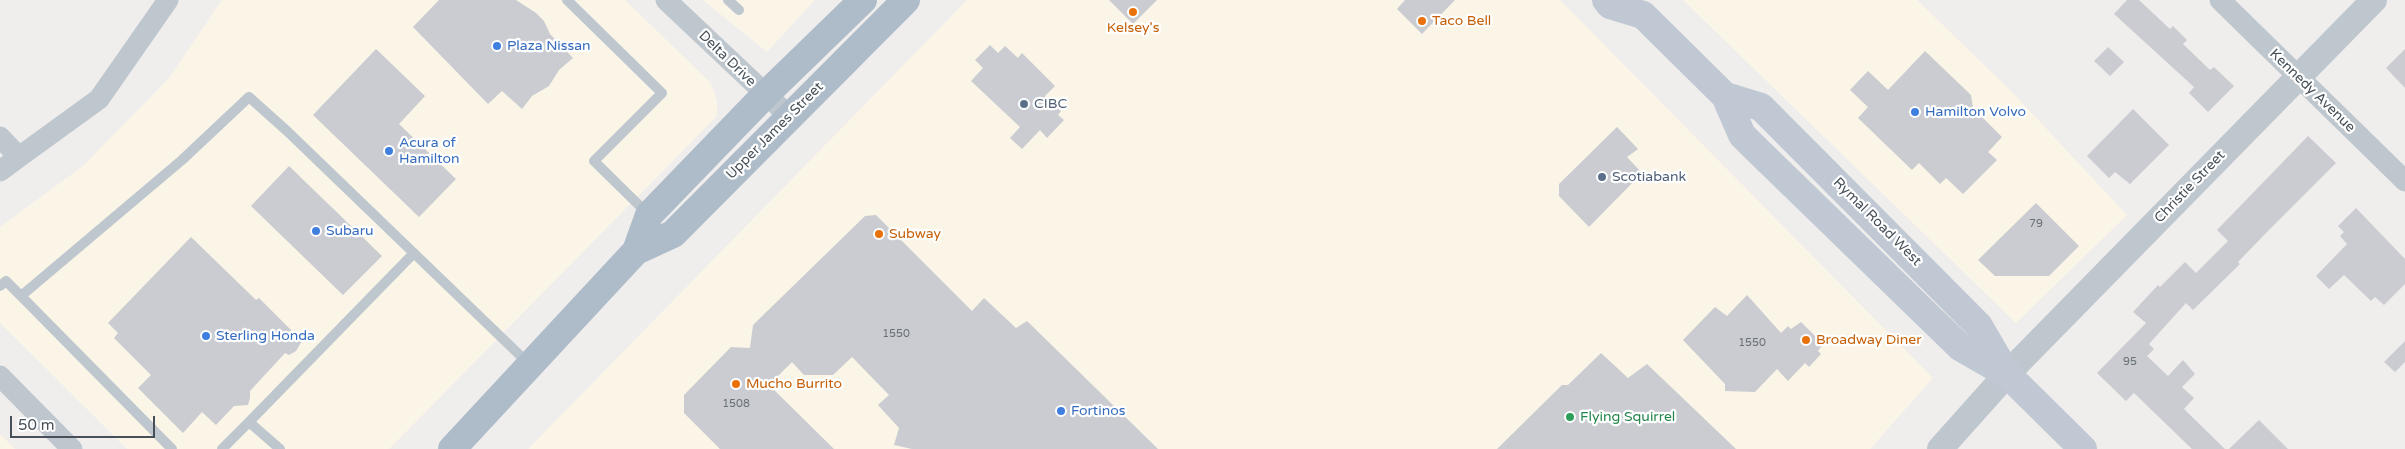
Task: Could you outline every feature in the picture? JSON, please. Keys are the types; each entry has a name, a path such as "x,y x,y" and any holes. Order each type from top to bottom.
{"main road":[{"name":"Upper James Street","path":"636,251 649,215 765,95 863,0"},
{"name":"Upper James Street","path":"452,449 636,251 673,234 906,0"},
{"name":"Rymal Road West","path":"1606,0 1610,5 1641,8 1725,96 1760,107 1979,326 2007,374 2083,449"}],"street":[{"path":"0,171 99,99 168,0"},
{"name":"Delta Drive","path":"666,0 790,117"},
{"name":"Kennedy Avenue","path":"2220,0 2405,181"},
{"name":"Christie Street","path":"1940,449 2007,374 2374,0"},
{"path":"0,137 19,157"},
{"path":"0,376 72,449"}],"lane":[{"path":"567,0 662,93 594,161 649,215"},
{"path":"728,0 739,10"},
{"path":"21,296 182,160 250,97 530,364"},
{"path":"222,449 414,253"},
{"path":"0,286 6,281 172,449"},
{"path":"249,422 280,449"}],"shaded area":[{"path":"222,0 625,0 710,82 717,100 717,116 389,449 127,449 0,323 0,227 83,166 169,78"},
{"path":"703,0 815,0 767,52"},
{"path":"967,0 1560,0 1933,378 1870,449 528,449"},
{"path":"1683,0 1917,0 2012,92 2127,215 2016,323"},
{"path":"0,434 15,449 0,449"}],"building":[{"name":"Plaza Nissan","path":"439,0 516,0 536,13 544,21 550,34 573,58 559,70 549,86 532,96 522,109 502,91 488,104 413,27"},
{"name":"Kelsey's","path":"1109,0 1157,0 1133,24"},
{"name":"Taco Bell","path":"1405,0 1455,0 1422,34 1397,9"},
{"path":"2127,0 2139,0 2170,29 2173,26 2187,40 2183,44 2210,70 2214,67 2234,86 2208,112 2189,93 2194,87 2114,14"},
{"name":"CIBC","path":"990,45 998,53 1005,46 1018,58 1022,53 1055,86 1045,96 1061,111 1058,115 1064,120 1047,138 1040,130 1022,149 1010,138 1020,127 971,81 983,68 975,60"},
{"path":"2108,47 2124,62 2110,76 2094,61"},
{"name":"Acura of Hamilton","path":"376,49 425,96 399,124 456,179 419,217 313,115"},
{"path":"2405,49 2405,88 2386,68"},
{"name":"Hamilton Volvo","path":"1925,51 1971,95 1973,108 2002,137 1988,152 1997,160 1963,194 1946,178 1940,184 1919,163 1912,170 1858,118 1868,107 1850,90 1868,71 1888,90"},
{"path":"2133,109 2169,145 2130,184 2115,172 2109,178 2087,156"},
{"name":"Scotiabank","path":"1617,127 1638,149 1627,157 1642,173 1589,227 1559,196 1559,184"},
{"path":"2308,136 2336,163 2238,262 2240,264 2193,310 2186,303 2149,344 2154,349 2147,356 2168,376 2183,360 2195,374 2182,387 2194,398 2184,409 2225,449 2192,449 2134,393 2126,401 2097,373 2146,323 2133,312 2158,285 2160,287 2185,262 2196,273 2228,241 2217,230"},
{"name":"Subaru","path":"289,166 382,256 343,295 251,206"},
{"path":"2036,203 2079,246 2049,276 1995,276 1978,260"},
{"path":"2356,208 2405,259 2405,284 2384,305 2375,297 2371,301 2344,275 2329,289 2316,276 2347,244 2340,236 2344,232 2338,226"},
{"path":"876,215 972,311 984,298 1016,328 1027,321 1158,449 912,449 894,445 899,428 878,405 889,395 852,357 833,375 804,375 792,362 769,385 834,449 720,449 684,413 684,395 731,347 750,348 753,325 865,216"},
{"name":"Sterling Honda","path":"191,237 256,300 259,298 302,341 296,351 289,355 285,353 250,391 248,405 234,406 216,425 202,412 183,433 138,388 151,375 114,338 118,333 108,323"},
{"path":"1747,295 1781,333 1788,326 1791,329 1801,322 1823,344 1818,351 1821,354 1809,367 1805,363 1788,381 1777,369 1755,392 1725,391 1725,384 1683,340 1715,307 1727,316"},
{"path":"2405,341 2405,362 2395,372 2384,362"},
{"path":"1601,353 1628,378 1647,364 1736,449 1497,449 1562,385 1568,385"},
{"path":"2259,420 2288,449 2229,449"}],"place":[{"name":"Kelsey's","path":"1133,12"},
{"name":"Taco Bell","path":"1422,21"},
{"name":"Plaza Nissan","path":"497,46"},
{"name":"CIBC","path":"1024,104"},
{"name":"Hamilton Volvo","path":"1915,112"},
{"name":"Acura of Hamilton","path":"389,151"},
{"name":"Scotiabank","path":"1602,177"},
{"name":"Subaru","path":"316,231"},
{"name":"Subway","path":"879,234"},
{"name":"Sterling Honda","path":"206,336"},
{"name":"Broadway Diner","path":"1806,340"},
{"name":"Mucho Burrito","path":"736,384"},
{"name":"Fortinos","path":"1061,411"},
{"name":"Flying Squirrel","path":"1570,417"}]}
